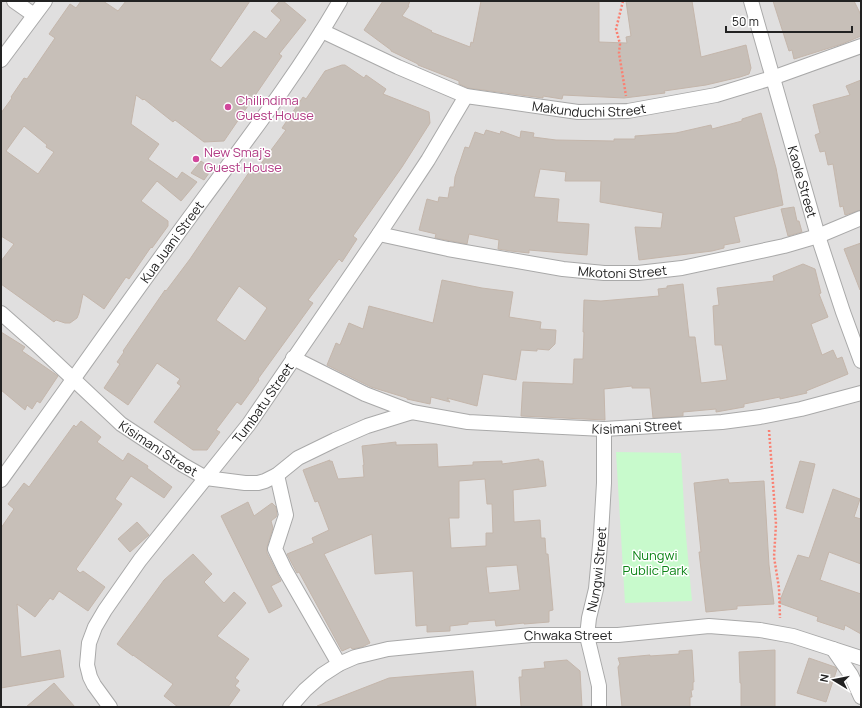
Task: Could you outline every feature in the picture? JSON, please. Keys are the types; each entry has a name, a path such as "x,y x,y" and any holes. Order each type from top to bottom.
{"street":[{"path":"14,1 34,15"},
{"path":"1,60 45,1"},
{"name":"Kua Juani Street","path":"1,480 285,88 340,1"},
{"name":"Kaole Street","path":"751,1 818,236 861,361"},
{"name":"Makunduchi Street","path":"322,31 398,67 466,96 578,112 628,111 716,95 772,78 861,46"},
{"name":"Tumbatu Street","path":"110,707 94,686 87,665 89,643 95,627 140,560 249,424 428,160 466,96"},
{"name":"Mkotoni Street","path":"379,234 448,249 563,269 604,273 638,273 682,268 784,246 818,236 861,218"},
{"name":"Kisimani Street","path":"1,313 121,424 183,465 206,478 234,482 258,483 265,481 276,475 298,458 335,440 367,426 412,412"},
{"name":"Kisimani Street","path":"293,358 365,394 412,412 468,422 604,429 722,422 801,409 861,393"},
{"name":"Nungwi Street","path":"599,707 599,686 587,636 589,618 596,589 601,534 604,483 604,429"},
{"path":"276,475 286,514 275,549 285,570 339,664"},
{"name":"Chwaka Street","path":"290,707 305,690 322,675 339,664 355,657 388,649 531,635 618,635 709,626 760,630 793,636 861,658"},
{"path":"833,649 851,675 861,698"}],"path":[{"path":"623,1 616,29 620,44 619,53 628,111"},
{"path":"768,415 776,524 774,557 779,588 780,618 793,636"}],"shaded area":[{"path":"1,1 861,1 861,707 1,707"}],"green space":[{"name":"Nungwi Public Park","path":"616,452 681,453 685,525 692,601 625,603"}],"building":[{"path":"81,1 103,1 118,11 126,1 250,1 210,60 221,68 254,31 266,39 281,20 271,11 280,1 283,1 306,20 279,54 282,56 224,141 204,142 175,120 173,122 144,99 143,100 136,95 131,124 159,144 148,159 177,179 182,172 197,182 181,201 157,181 141,201 168,221 168,226 152,248 151,247 129,279 126,277 104,309 83,294 77,318 70,323 65,323 56,320 54,322 1,284 1,261 14,244 1,236 1,113 24,78 27,79 55,38 49,34 70,4 76,8","holes":["24,126 47,145 46,147 54,152 38,174 6,151"]},
{"path":"383,1 410,1 409,6 402,16 432,31 431,32 470,47 471,42 473,43 481,1 599,1 599,42 627,43 626,37 631,36 626,1 692,1 701,57 746,45 751,68 749,74 740,77 706,85 664,91 665,93 624,98 563,95 562,99 543,96 543,98 468,88 459,84 459,81 418,65 391,51 364,30"},
{"path":"773,1 854,1 861,15 861,36 842,44 794,59 792,50 789,51"},
{"path":"345,65 364,78 366,75 386,89 383,94 429,112 430,123 402,167 353,236 357,239 342,262 339,259 308,300 313,303 241,405 237,402 216,430 220,432 207,450 193,450 154,422 181,386 177,383 180,379 157,363 128,405 104,388 120,364 117,362 124,352 123,351 165,290 166,291 190,259 252,168 255,170 257,169 286,130 282,128 303,97 306,99 325,71","holes":["239,286 267,308 245,341 216,320"]},
{"path":"861,80 861,210 845,215 843,206 840,207 833,164 828,165 825,151 820,152 815,135 820,133 813,105 850,95 846,86"},
{"path":"761,113 776,168 783,205 734,217 740,242 724,245 724,248 712,251 639,260 635,227 661,228 663,213 600,202 601,181 565,181 566,172 540,169 534,197 559,199 557,222 589,224 587,255 529,250 529,253 511,251 498,249 499,240 469,234 467,244 435,238 436,234 419,230 427,199 438,202 439,197 448,198 450,187 454,187 455,177 465,147 469,148 475,132 484,135 486,130 500,134 501,131 520,138 521,131 534,133 533,137 556,140 614,141 614,139 635,139 635,136 676,133 711,125 712,129 742,121 742,119"},
{"path":"201,161 212,169 204,180 191,173"},
{"path":"794,207 797,221 799,221 802,232 788,236 781,209"},
{"path":"861,243 861,290 860,290 844,249"},
{"path":"803,264 815,269 821,293 819,294 828,317 811,324 822,355 833,350 837,359 842,357 848,374 806,391 807,393 780,399 780,397 744,404 744,407 716,412 716,409 683,412 683,416 653,418 650,388 632,388 632,386 604,389 605,420 521,416 523,382 573,384 574,359 583,359 584,300 601,301 659,296 658,289 683,284 689,337 695,337 701,383 727,380 722,345 715,345 713,306 719,305 717,288 774,281 773,276"},
{"path":"442,280 482,288 513,292 509,317 541,322 540,329 556,330 555,344 549,350 521,350 516,380 483,374 477,406 447,398 450,402 431,397 430,404 407,399 371,387 327,365 336,343 340,345 349,323 363,329 369,306 433,323"},
{"path":"1,332 25,347 22,351 58,376 40,403 37,401 32,409 27,405 25,410 1,390"},
{"path":"81,421 101,437 97,442 123,461 128,453 148,466 147,468 172,487 164,498 131,476 115,499 122,504 76,569 80,573 83,571 105,587 88,611 59,591 53,600 50,598 35,617 17,604 21,657 60,650 64,677 1,688 1,528 14,509 8,504 24,483 29,487 74,425 76,427"},
{"path":"396,442 396,445 437,444 438,467 473,465 473,462 502,461 502,464 539,459 539,461 543,461 546,486 513,490 514,522 540,520 541,538 545,538 546,554 548,554 553,610 549,611 549,622 496,626 495,620 468,622 468,624 450,626 450,631 427,632 427,625 416,626 413,571 375,574 372,534 324,554 370,643 362,647 352,649 351,647 342,651 299,572 297,573 287,554 314,543 312,538 329,530 318,501 315,502 303,470 330,460 330,462 332,461 338,479 364,477 362,446","holes":["485,479 487,504 492,504 493,533 486,533 486,546 451,548 449,518 459,518 459,481","517,565 520,590 489,593 486,567"]},
{"path":"800,461 815,464 803,513 786,508"},
{"path":"728,479 729,483 764,481 769,565 774,604 737,606 737,609 706,612 699,552 701,552 694,483"},
{"path":"833,489 860,499 854,517 861,519 861,564 829,552 820,580 861,594 861,634 845,625 844,630 817,621 818,617 779,603 798,555 809,558"},
{"path":"248,502 254,516 272,503 276,507 277,515 271,521 273,528 267,547 267,553 281,581 271,586 282,606 269,613 221,516"},
{"path":"137,522 149,535 130,552 118,539"},
{"path":"193,554 212,574 204,582 224,603 234,592 246,603 217,636 249,659 235,678 239,681 235,686 240,690 228,707 178,707 164,696 173,684 117,644 164,580"},
{"path":"692,650 694,682 693,690 691,690 692,697 690,697 690,707 622,707 618,667 620,664 618,658 679,654 679,651"},
{"path":"775,650 775,707 741,707 739,652"},
{"path":"809,658 837,669 826,702 797,693"},
{"path":"567,660 580,671 582,707 521,707 519,677 522,677 522,670 545,668 544,662"},
{"path":"473,671 476,707 317,707 389,678"},
{"path":"54,683 75,707 26,707"}],"place":[{"name":"Chilindima Guest House","path":"228,107"},
{"name":"New Smaj's Guest House","path":"196,159"}]}
